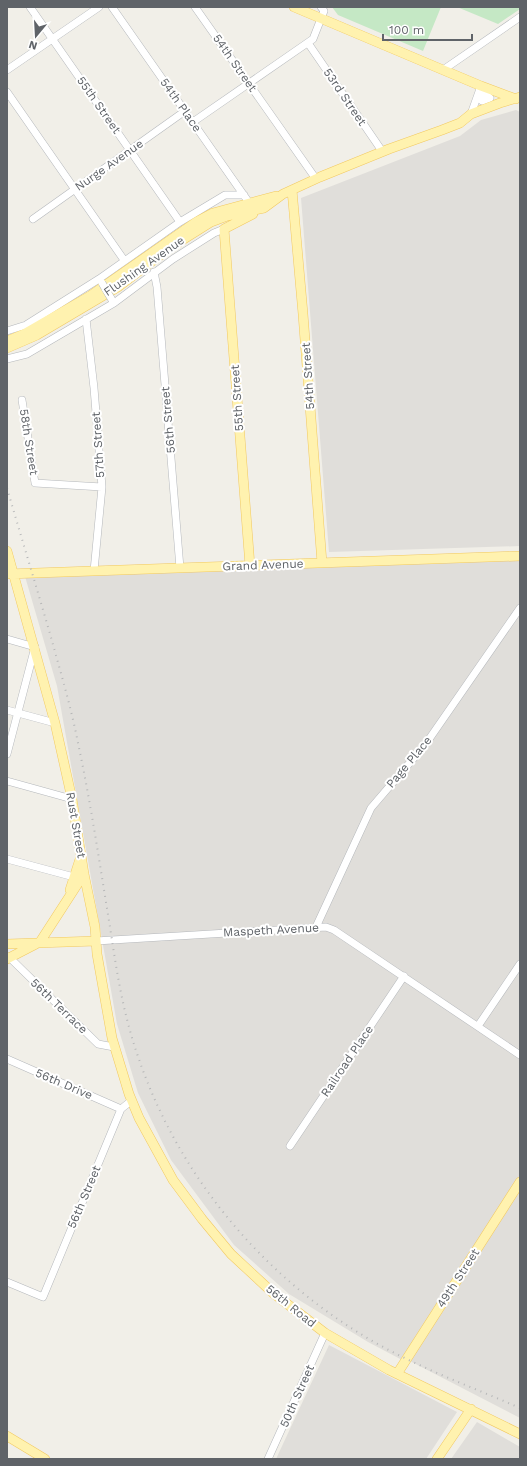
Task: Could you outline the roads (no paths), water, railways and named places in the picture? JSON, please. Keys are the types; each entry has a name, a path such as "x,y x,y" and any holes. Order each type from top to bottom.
{"main road":[{"path":"294,7 481,86 518,99"},
{"name":"Flushing Avenue","path":"7,341 24,334 90,296 196,222 213,213 250,204 287,192 382,152 457,125 471,114 518,99"},
{"name":"Flushing Avenue","path":"7,348 37,334 118,287 168,249 211,222 227,216 264,208 287,192"},
{"name":"54th Street","path":"287,192 303,314 322,563"},
{"path":"224,229 264,208"},
{"name":"55th Street","path":"224,229 250,566"},
{"name":"Rust Street","path":"7,551 10,574 35,647 55,723 72,799 84,874 95,927 112,1038 131,1101"},
{"name":"Grand Avenue","path":"10,574 520,556"},
{"path":"65,902 81,855"},
{"path":"8,958 40,942 84,874"},
{"name":"Maspeth Avenue","path":"7,944 96,941"},
{"name":"56th Road","path":"131,1101 173,1180 202,1219 231,1254 273,1293 325,1333 396,1374 520,1434"},
{"name":"49th Street","path":"396,1374 520,1182"},
{"path":"437,1459 471,1409"},
{"path":"7,1436 45,1459"}],"street":[{"name":"55th Street","path":"30,7 180,222"},
{"path":"7,70 98,7"},
{"name":"54th Place","path":"112,7 250,204"},
{"name":"54th Street","path":"195,7 250,83 316,179"},
{"path":"193,122 313,39 322,19 324,11 321,7"},
{"path":"443,70 520,17"},
{"name":"53rd Street","path":"308,43 382,152"},
{"path":"471,114 481,86"},
{"path":"7,92 124,260"},
{"name":"Nurge Avenue","path":"33,219 185,111"},
{"name":"Flushing Avenue","path":"7,331 26,325 101,281 124,260 180,222 224,195 244,195"},
{"name":"Flushing Avenue","path":"7,359 27,354 86,319 113,301 130,292 154,272 202,240 224,229"},
{"name":"56th Street","path":"154,272 158,294 180,568"},
{"path":"101,281 113,301"},
{"name":"57th Street","path":"86,319 94,388 102,487 94,571"},
{"name":"58th Street","path":"22,400 35,483 102,487"},
{"name":"Page Place","path":"316,927 371,808 424,745 520,608"},
{"path":"7,640 35,647 7,754"},
{"path":"7,710 55,723"},
{"path":"7,781 72,799"},
{"path":"7,859 74,877"},
{"name":"Maspeth Avenue","path":"96,941 326,926 404,976 520,1055"},
{"name":"56th Terrace","path":"8,958 98,1044 114,1047"},
{"path":"478,1026 520,964"},
{"name":"Railroad Place","path":"290,1146 404,976"},
{"name":"56th Drive","path":"7,1059 121,1109"},
{"name":"56th Street","path":"7,1282 42,1297 121,1109 131,1101"},
{"name":"50th Street","path":"268,1459 325,1333"}],"railway":[{"path":"7,488 50,634 75,729 91,812 120,990 129,1027 145,1076 166,1123 191,1168 221,1209 255,1248 292,1284 332,1315 393,1352 520,1408"}]}
